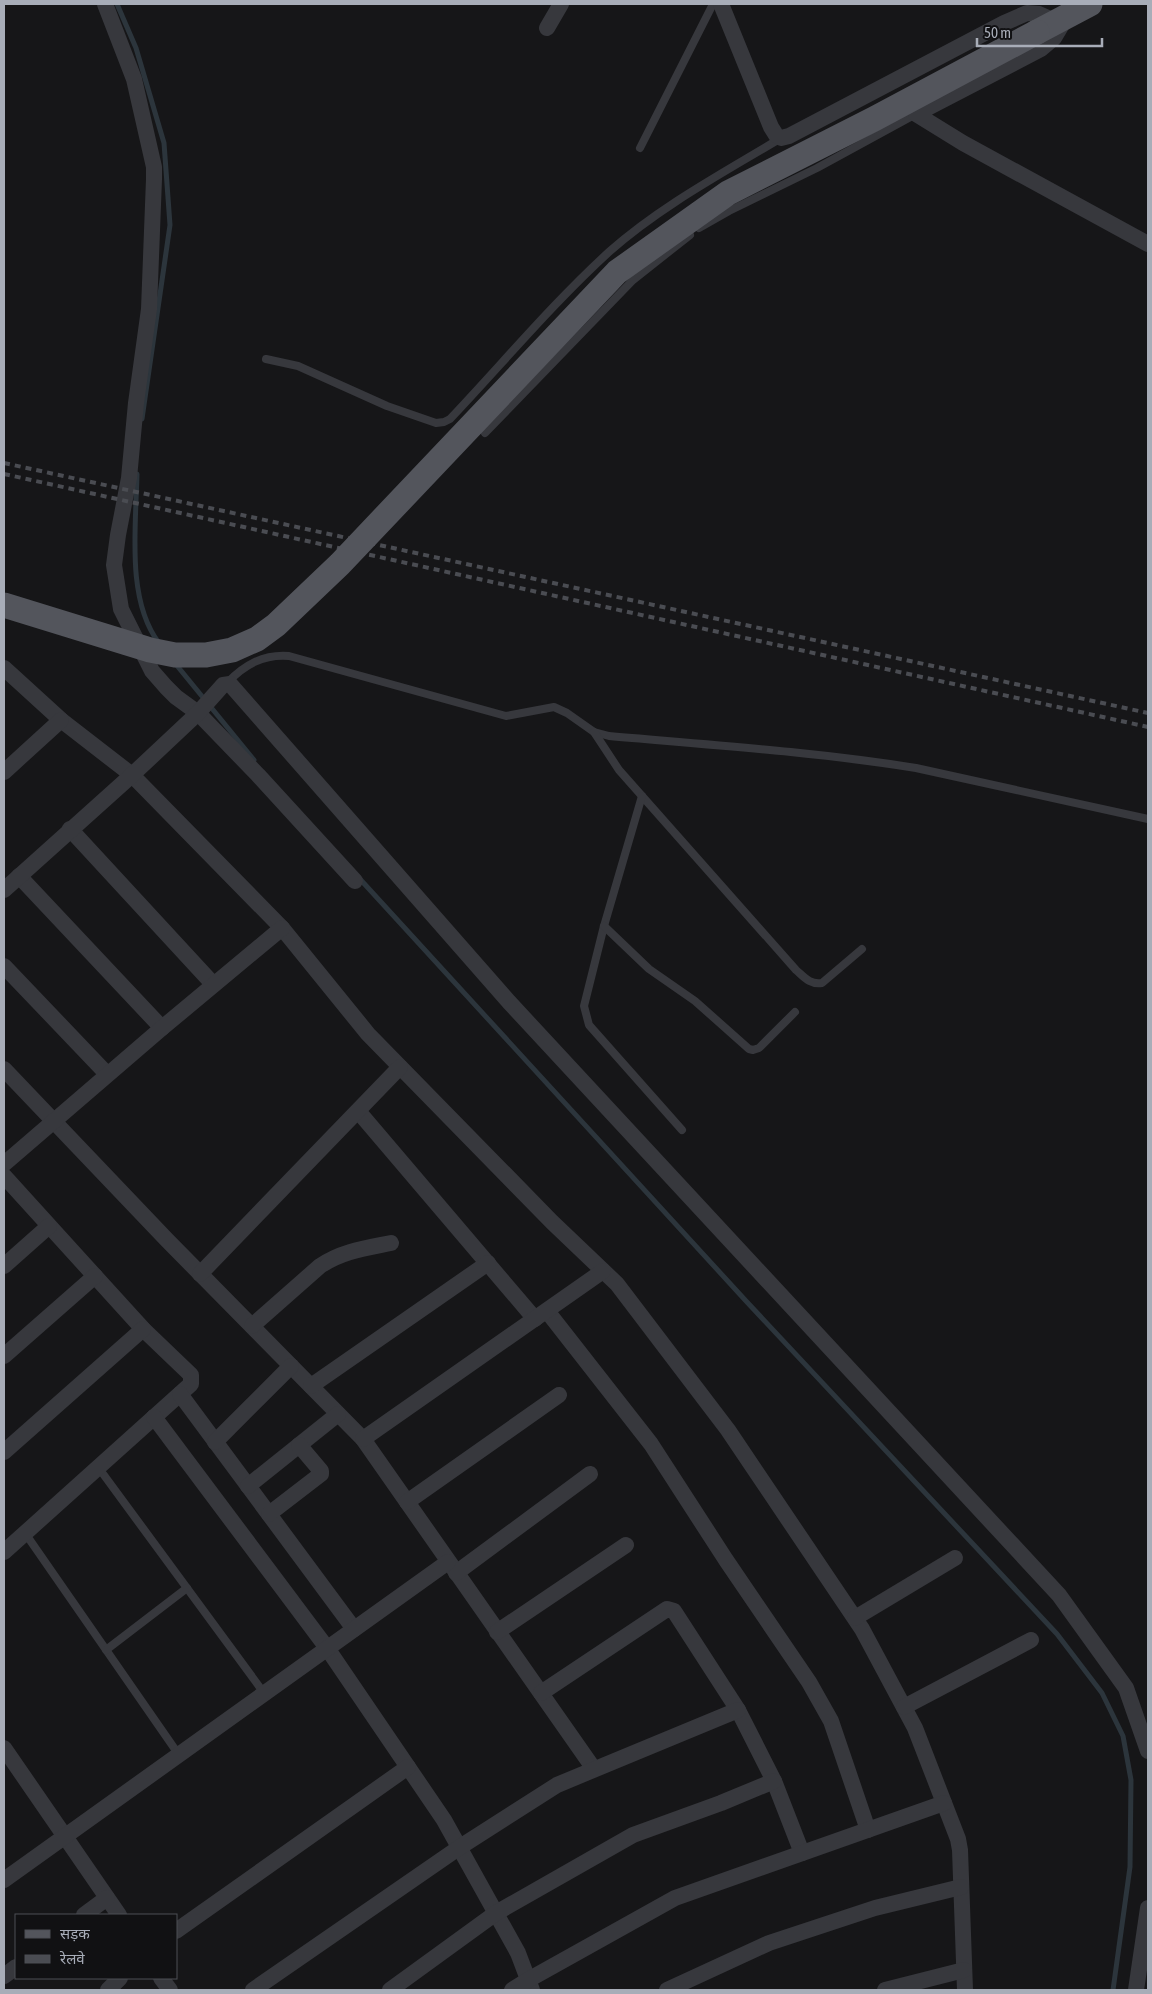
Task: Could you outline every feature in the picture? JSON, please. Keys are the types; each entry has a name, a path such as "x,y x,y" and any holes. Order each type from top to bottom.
{"main road":[{"path":"4,605 150,650 174,655 214,654 232,650 257,639 276,625 346,557 618,272 728,193 874,119 1090,4"}],"street":[{"path":"105,4 134,79 154,167 149,309 136,403 129,478 115,558 116,584 120,609 152,670 176,697 201,710 355,881"},
{"path":"547,28 561,4"},
{"path":"721,4 771,127 776,135 781,138 790,136 889,85 1004,23 1027,14 1039,14 1053,23 1054,38 1041,48 916,114"},
{"path":"916,114 963,143 1148,244"},
{"path":"4,668 61,720 132,775 282,928 368,1034 552,1222 616,1284 728,1430 862,1629 914,1728 958,1839 962,1887 965,1990"},
{"path":"4,890 132,775 221,689 231,685 509,1002 1058,1595 1126,1688 1148,1751"},
{"path":"4,772 61,720"},
{"path":"70,829 213,984"},
{"path":"19,876 162,1028"},
{"path":"4,1164 213,984 282,928"},
{"path":"4,966 107,1074"},
{"path":"200,1274 400,1067"},
{"path":"4,1069 200,1274 363,1439 594,1769"},
{"path":"358,1111 488,1263 541,1315 651,1444 726,1560 809,1682 831,1721 868,1830"},
{"path":"4,1176 143,1329 191,1375 191,1384 4,1552"},
{"path":"4,1266 50,1226"},
{"path":"252,1326 320,1266 332,1258 342,1253 391,1243"},
{"path":"311,1386 488,1263"},
{"path":"363,1439 603,1271"},
{"path":"4,1356 95,1276"},
{"path":"4,1452 143,1329"},
{"path":"215,1442 292,1366"},
{"path":"180,1394 354,1629"},
{"path":"407,1502 559,1395"},
{"path":"248,1486 338,1414"},
{"path":"154,1417 326,1648 444,1820 518,1953 530,1985"},
{"path":"269,1514 321,1474 321,1470 299,1445"},
{"path":"4,1880 326,1648 452,1567 590,1474"},
{"path":"497,1632 626,1545"},
{"path":"855,1618 954,1558"},
{"path":"541,1693 667,1609 674,1611 738,1710 774,1781 802,1853"},
{"path":"904,1707 1031,1640"},
{"path":"253,1990 460,1847 557,1786 738,1710"},
{"path":"4,1748 118,1914"},
{"path":"178,1930 408,1767"},
{"path":"390,1990 496,1913 632,1835 721,1803 774,1781"},
{"path":"512,1990 530,1985 675,1898 944,1803"},
{"path":"667,1990 770,1943 875,1908 962,1887"},
{"path":"85,1914 107,1898"},
{"path":"1136,1990 1148,1916"},
{"path":"4,1976 15,1968"},
{"path":"885,1990 964,1970"},
{"path":"108,1990 119,1979"},
{"path":"162,1979 170,1990"}],"lane":[{"path":"640,148 712,4"},
{"path":"485,433 633,280 683,240 729,211 817,168 916,114"},
{"path":"266,359 298,366 387,406 436,423 444,422 450,419 557,304 610,252 665,209 781,138"},
{"path":"221,689 240,670 260,659 278,655 289,656 506,716 554,707 567,713 594,732 609,736 793,752 879,762 916,768 1148,819"},
{"path":"594,732 619,770 796,970 808,981 816,984 822,983 862,948"},
{"path":"642,796 604,926 584,1006 585,1016 589,1026 682,1130"},
{"path":"604,926 649,969 695,1001 749,1050 759,1048 795,1012"},
{"path":"98,1468 264,1693"},
{"path":"25,1533 179,1755"},
{"path":"106,1650 187,1588"}],"waterway":[{"path":"117,4 136,48 164,143 170,225 142,419"},
{"path":"137,474 135,539 137,584 149,626 159,643"},
{"path":"174,662 254,760"},
{"path":"359,878 746,1301 1057,1634 1102,1693 1123,1736 1131,1780 1130,1867 1113,1990"}],"railway":[{"path":"4,463 1148,713"},
{"path":"4,474 1148,727"}]}
